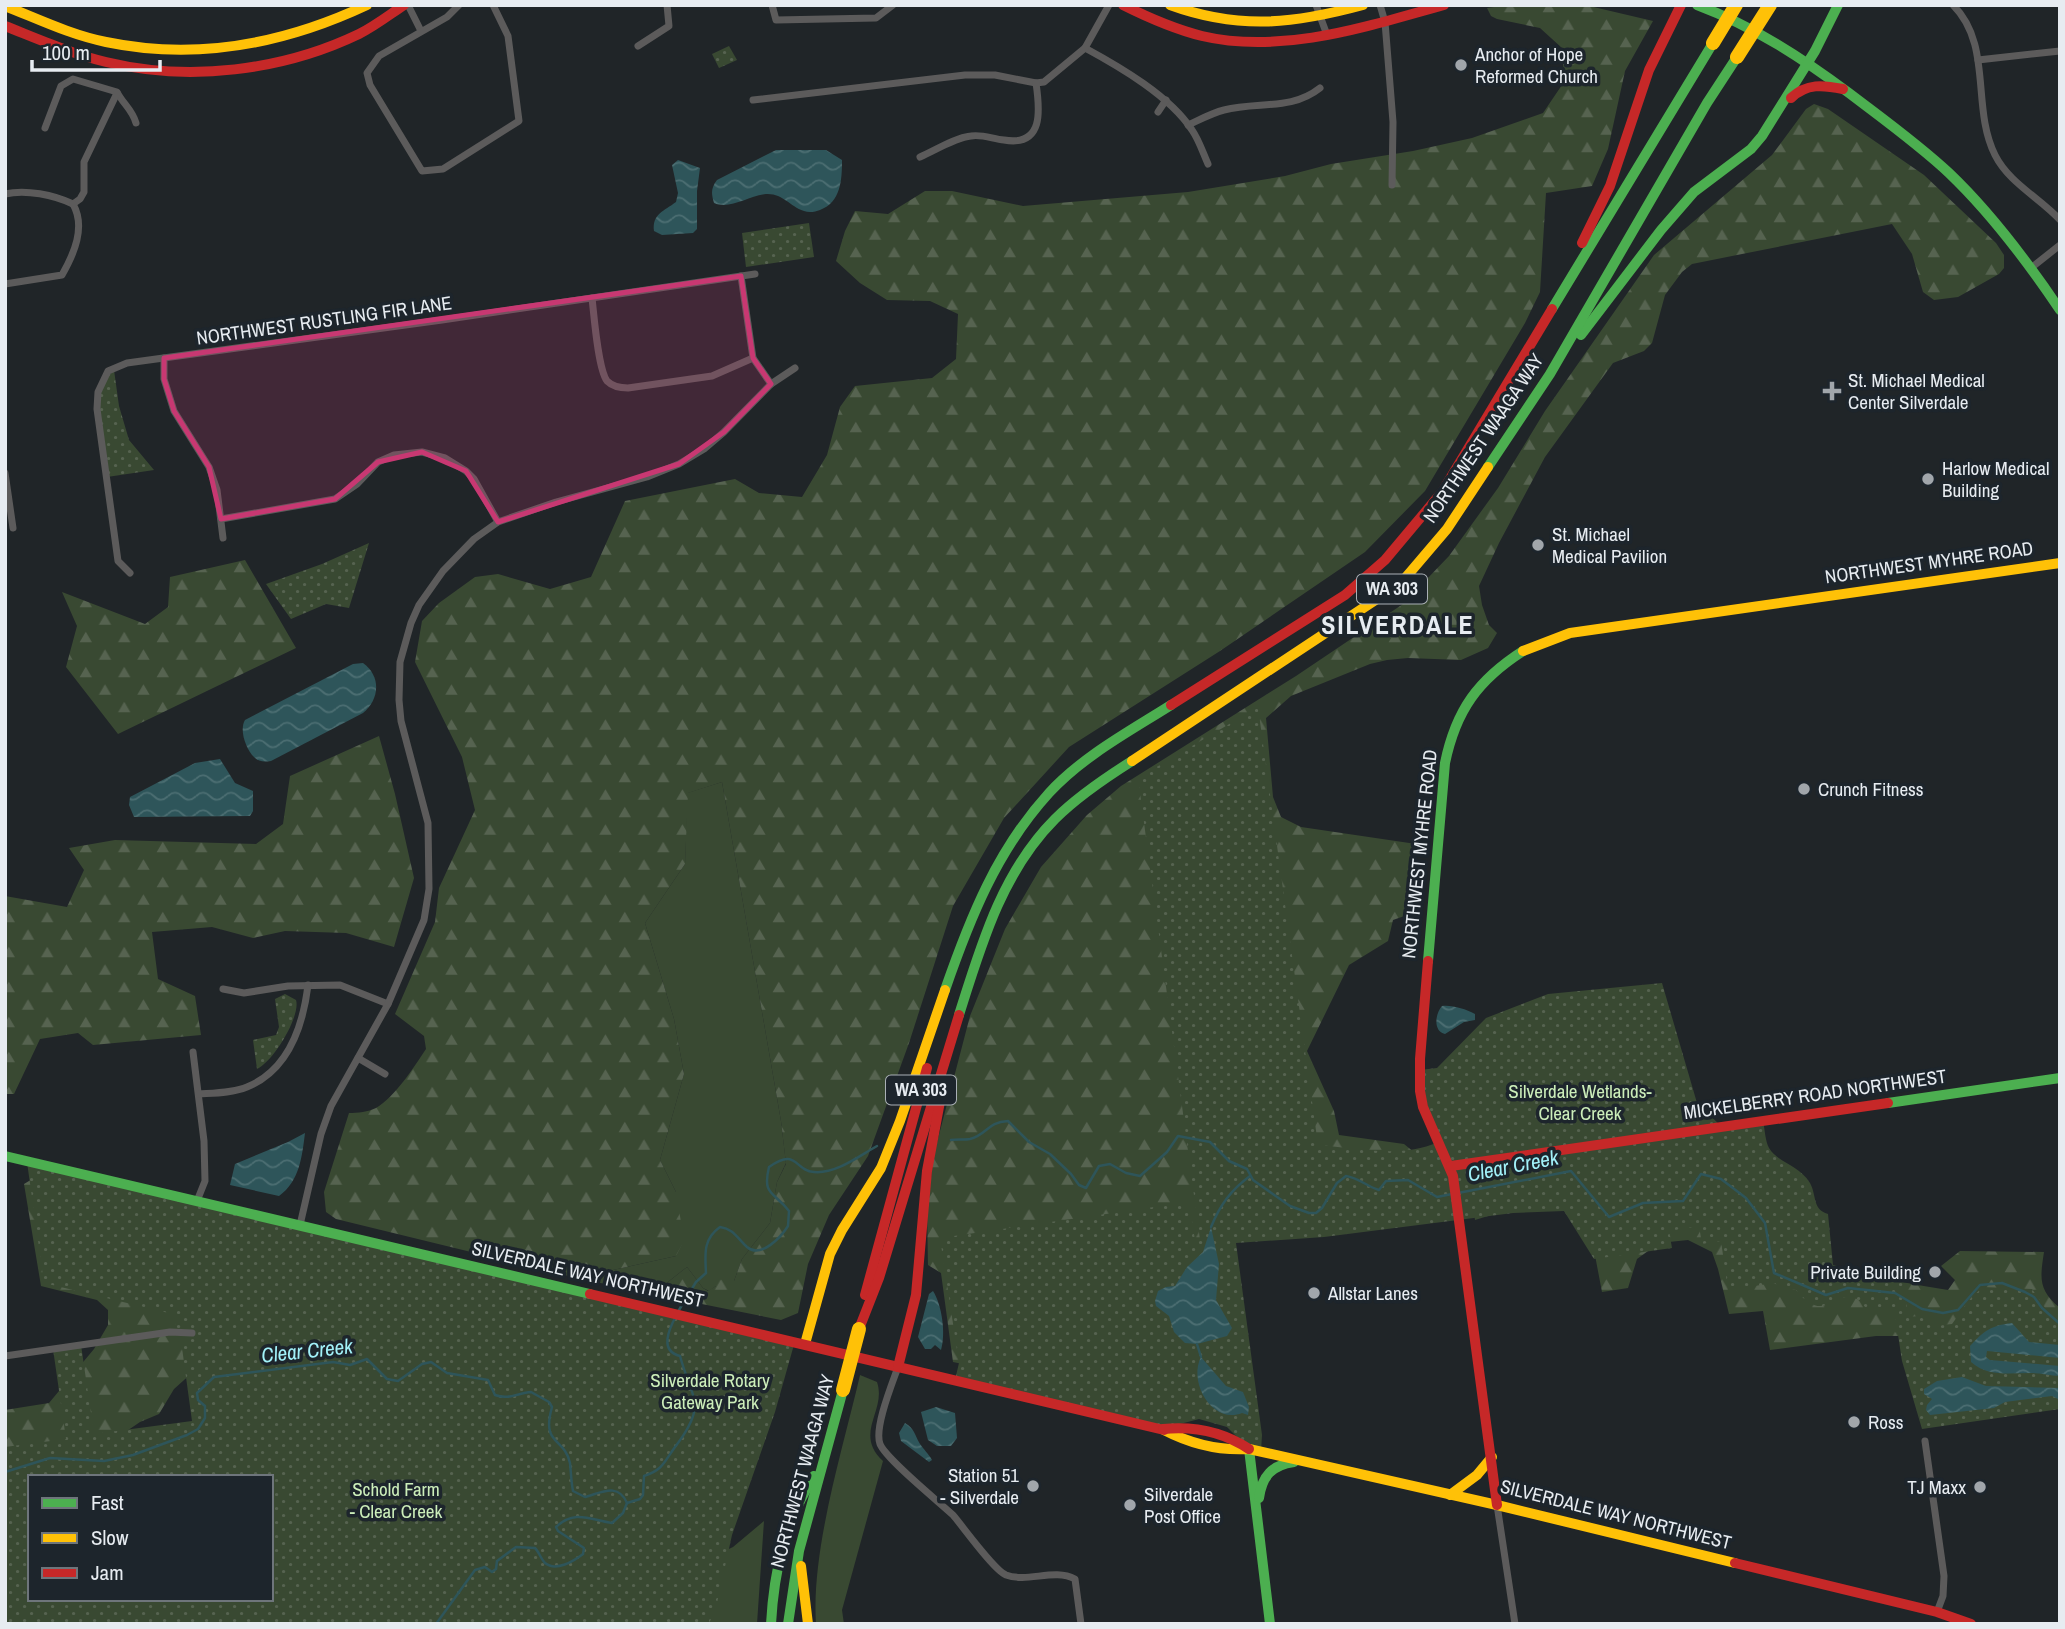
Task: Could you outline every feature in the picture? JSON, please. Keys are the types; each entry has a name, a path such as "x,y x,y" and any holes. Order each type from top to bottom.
{"main road":[{"path":"5,6 102,41 140,48 197,49 228,48 291,35 324,26 367,5"},
{"path":"5,26 67,51 108,63 153,70 202,70 258,66 297,56 350,38 404,5"},
{"path":"1123,5 1172,28 1216,40 1259,43 1328,35 1444,5"},
{"path":"1170,5 1214,19 1270,24 1319,11 1363,5"},
{"path":"1532,344 1610,186 1649,70 1681,5"},
{"path":"1697,5 1764,36 1808,62 1906,136 1986,212 2031,268 2060,310"},
{"name":"NORTHWEST WAAGA WAY","path":"948,985 966,929 987,882 1008,845 1050,792 1082,764 1122,736 1345,595 1376,570 1415,528 1442,492 1736,5"},
{"name":"NORTHWEST WAAGA WAY","path":"956,1022 982,941 1002,894 1027,854 1055,820 1089,789 1401,583 1447,529 1550,374 1707,103 1770,5"},
{"path":"1550,374 1670,220 1695,192 1751,149 1782,107 1838,5"},
{"path":"1782,107 1796,93 1811,85 1843,89"},
{"name":"NORTHWEST MYHRE ROAD","path":"1497,1505 1455,1186 1451,1166 1433,1133 1421,1099 1420,1053 1446,754 1462,711 1491,672 1530,646 1578,631 2060,563"},
{"path":"805,1344 830,1254 881,1167 948,985"},
{"name":"WA 303","path":"859,1329 869,1274 948,985"},
{"path":"898,1367 916,1295 922,1249 926,1171 956,1022"},
{"name":"WA 303","path":"859,1329 879,1278 956,1022"},
{"name":"MICKELBERRY ROAD NORTHWEST","path":"1451,1166 2060,1078"},
{"name":"SILVERDALE WAY NORTHWEST","path":"5,1156 1161,1429 1184,1441 1228,1451 1249,1449 1497,1505 1937,1612 1971,1624"},
{"name":"NORTHWEST WAAGA WAY","path":"788,1624 799,1551 859,1329"},
{"path":"1249,1449 1270,1624"},
{"path":"1450,1494 1477,1475 1492,1457"},
{"path":"1257,1525 1260,1486 1265,1474 1275,1466 1286,1463 1310,1462"},
{"path":"771,1624 781,1546 800,1496 821,1466"},
{"path":"799,1551 808,1624"}],"street":[{"path":"404,5 421,31"},
{"path":"459,5 447,16 379,56 367,73 370,86 422,171 443,169 519,121 508,36 493,5"},
{"path":"638,46 669,26 667,5"},
{"path":"772,5 776,20 876,18 894,5"},
{"path":"753,100 965,75 995,75 1036,83 1044,82 1085,47 1109,5"},
{"path":"1380,5 1385,22 1393,122 1392,185"},
{"path":"1953,5 1975,39 1987,130 1995,154 2009,174 2060,220"},
{"path":"1319,11 1328,35"},
{"path":"1085,47 1115,64 1166,100 1188,124 1208,164"},
{"path":"1978,60 2060,51"},
{"path":"45,128 61,86 73,79 117,92 133,113 136,123"},
{"path":"920,157 972,136 1007,141 1023,139 1035,130 1040,118 1036,83"},
{"path":"1188,124 1222,110 1282,104 1308,98 1320,88"},
{"path":"74,204 84,192 84,162 117,92"},
{"path":"1158,112 1166,100"},
{"path":"5,194 16,191 58,198 74,204 78,211 79,231 76,247 62,275 5,284"},
{"path":"2031,268 2060,245"},
{"name":"NORTHWEST RUSTLING FIR LANE","path":"130,573 118,561 97,409 98,392 104,377 115,367 127,363 754,274"},
{"path":"741,276 753,358 771,384"},
{"path":"592,298 602,367 609,383 614,387 628,388 712,376 753,358"},
{"path":"164,358 164,379 169,399 183,428 209,467 217,490 223,538"},
{"path":"300,1225 331,1107 388,1004 424,920 429,890 428,823 401,722 400,662 411,623 428,590 466,547 498,522 556,502 647,477 704,449 771,384 795,368"},
{"path":"221,519 335,499 347,492 379,463 394,455 422,452 445,457 466,471 474,479 498,522"},
{"path":"5,473 13,528"},
{"path":"223,989 244,993 307,985 340,985 388,1004"},
{"path":"199,1094 247,1087 266,1076 285,1056 299,1032 307,985"},
{"path":"193,1052 204,1142 205,1181 197,1201"},
{"path":"358,1058 385,1074"},
{"path":"5,1356 170,1332 192,1334"},
{"path":"898,1367 879,1429 883,1448 964,1528 1001,1572 1015,1577 1049,1575 1075,1579 1081,1624"},
{"path":"1925,1441 1944,1576 1943,1596 1937,1612"},
{"name":"NORTHWEST MYHRE ROAD","path":"1497,1505 1515,1624"}],"highlighted area":[{"path":"741,276 753,358 771,384 724,432 679,464 498,522 466,471 422,452 378,462 335,499 221,519 209,467 174,411 164,379 164,358"}],"green space":[{"path":"1508,5 1585,5 1653,21 1625,71 1608,149 1592,186 1546,193 1540,292 1525,323 1425,491 1365,552 1220,651 1069,747 1004,818 953,906 909,1043 868,1156 829,1215 808,1264 798,1313 781,1320 657,1295 659,1289 687,1267 708,1291 716,1286 716,1279 734,1281 742,1259 770,1223 777,1182 786,1164 781,1121 722,782 688,793 685,864 645,923 674,1019 684,1074 660,1160 676,1192 684,1240 676,1256 577,1278 336,1219 326,1212 324,1192 349,1113 370,1110 383,1103 404,1081 426,1049 424,1036 395,1014 435,922 439,888 475,810 462,757 415,662 422,621 439,603 475,577 498,574 550,589 591,577 625,501 735,479 759,493 802,497 827,455 840,407 855,386 932,378 956,359 958,314 930,301 887,300 860,283 836,261 845,231 855,211 888,214 925,191 952,191 1023,206 1188,192 1285,176 1331,164 1472,138 1543,113 1564,82 1562,48 1540,28 1497,19 1491,16 1487,8"},
{"path":"729,46 737,60 719,68 712,54"},
{"path":"1814,104 1828,109 1924,175 1996,243 2004,255 2004,268 1999,274 1958,297 1934,300 1923,292 1912,254 1892,224 1692,264 1682,272 1665,295 1652,343 1644,351 1613,363 1545,457 1499,543 1479,586 1489,625 1497,633 1488,648 1461,660 1408,658 1370,664 1291,696 1266,718 1273,797 1281,817 1301,827 1416,844 1410,914 1393,920 1388,941 1349,965 1307,1051 1334,1111 1339,1135 1404,1144 1426,1162 1236,1235 1202,1414 953,1362 941,1273 928,1265 927,1210 934,1154 970,1016 1005,929 1041,867 1087,815 1121,786 1296,676 1403,604 1449,556 1498,488 1545,411 1654,255 1772,155 1806,109"},
{"path":"809,223 814,257 746,267 742,233"},
{"path":"114,370 119,406 129,440 154,470 107,477 97,409 100,384"},
{"path":"369,543 349,608 326,604 291,619 266,584 322,564"},
{"path":"245,560 296,648 118,734 66,667 77,626 62,592 145,624 168,607 170,577"},
{"name":"Silverdale Wetlands- Clear Creek","path":"1258,707 1318,1145 1394,1151 1438,1142 1433,1133 1420,1070 1437,1068 1486,1018 1548,994 1662,983 1697,1103 1722,1127 1763,1121 1769,1148 1805,1177 1810,1183 1819,1209 1828,1214 1833,1265 1892,1280 1903,1280 1908,1317 1919,1316 1936,1326 1952,1324 1970,1299 1983,1287 2032,1289 2048,1312 2060,1322 2060,1409 1922,1429 1902,1361 1895,1315 1886,1310 1869,1311 1859,1300 1849,1297 1822,1306 1815,1305 1806,1301 1796,1290 1782,1288 1774,1283 1728,1290 1721,1241 1702,1244 1699,1226 1669,1231 1672,1248 1594,1259 1564,1211 1513,1213 1324,1237 1236,1243 1262,1435 1261,1451 1249,1449 1227,1427 1199,1419 1161,1429 955,1380 959,1363 940,1238 1189,1202 1195,1240 1200,1240 1138,778"},
{"path":"379,736 414,878 394,947 346,933 285,931 253,938 212,927 152,932 158,979 195,996 201,1035 93,1045 78,1033 40,1039 14,1094 5,1094 5,896 67,907 84,870 69,848 115,840 256,844 283,824 290,776"},
{"path":"722,782 786,1163 777,1182 770,1223 742,1259 734,1281 723,1281 709,1291 703,1288 687,1267 659,1289 657,1295 577,1278 676,1256 676,1192 660,1160 684,1074 674,1019 645,923 685,864 687,793"},
{"path":"285,994 296,1000 294,1017 271,1058 257,1069 253,1040 276,1035 279,1027 275,999"},
{"path":"1752,1137 1829,1266 1948,1290 1955,1280 1941,1266 1960,1251 2044,1252 2042,1283 2048,1295 2060,1308 2060,1345 1876,1336 1770,1350 1763,1311 1729,1314 1712,1252 1688,1240 1659,1243 1637,1259 1628,1288 1602,1292 1594,1250 1559,1204 1501,1212 1475,1220 1470,1185"},
{"path":"27,1162 795,1341 775,1412 732,1535 717,1603 709,1624 5,1624 5,1447 66,1439 53,1349 81,1345 94,1434 192,1421 180,1333 174,1333 177,1315 44,1283"},
{"path":"34,1178 166,1268 193,1372 174,1389 159,1414 140,1422 118,1437 5,1463 5,1410 49,1403 94,1349 108,1325 108,1310 97,1300 41,1286 24,1184"},
{"path":"860,1375 877,1382 878,1403 871,1441 883,1461 842,1610 844,1624 816,1624 818,1564 823,1532"},
{"path":"764,1521 757,1624 573,1624 733,1547"}],"water":[{"path":"776,150 826,150 842,160 841,182 832,202 820,210 810,212 772,194 726,205 714,203 712,191 717,180"},
{"path":"678,160 700,168 697,229 693,233 662,235 654,231 654,225 660,214 676,202 678,193 672,165"},
{"path":"363,663 373,674 376,688 373,701 363,713 271,761 260,761 251,754 243,734 245,720 353,664"},
{"path":"220,759 235,783 253,791 253,811 250,816 134,817 129,805 130,797 195,763"},
{"path":"1442,1006 1471,1012 1475,1014 1475,1020 1464,1022 1445,1034 1438,1029 1436,1022"},
{"path":"305,1133 296,1176 279,1196 230,1185 235,1164"},
{"path":"1211,1227 1219,1264 1216,1300 1232,1328 1227,1336 1197,1344 1185,1343 1174,1332 1169,1316 1156,1306 1155,1301 1158,1291 1175,1286 1187,1267 1203,1252"},
{"path":"933,1291 942,1320 941,1350 935,1345 931,1349 925,1349 918,1337 929,1294"},
{"path":"2012,1323 2029,1342 2060,1345 2060,1358 1987,1351 1986,1357 1990,1360 2060,1366 2060,1376 1992,1372 1971,1362 1970,1346 1980,1336 1993,1327"},
{"path":"1201,1357 1226,1386 1243,1392 1249,1407 1248,1415 1221,1413 1205,1399 1198,1378"},
{"path":"1962,1377 1986,1386 2060,1388 2060,1400 2052,1396 2005,1402 1994,1408 1930,1415 1926,1410 1932,1399 1924,1394 1924,1389 1937,1381"},
{"path":"936,1407 955,1413 957,1438 951,1446 937,1446 928,1440 921,1412"},
{"path":"905,1423 913,1430 932,1460 929,1462 901,1441 899,1433"}],"waterway":[{"name":"Clear Creek","path":"951,1140 970,1139 991,1126 1008,1121 1029,1142 1050,1154 1079,1185 1086,1188 1099,1166 1110,1164 1126,1173 1140,1176 1167,1152 1178,1136 1210,1142 1229,1161 1247,1169 1253,1180 1290,1206 1309,1213 1316,1213 1322,1208 1337,1183 1346,1176 1379,1190 1386,1181 1408,1180 1437,1197 1452,1194"},
{"name":"Clear Creek","path":"679,1310 696,1282 706,1273 708,1242 720,1227 732,1232 747,1247 758,1250 776,1241 788,1226 789,1211 768,1188 769,1167 785,1159 808,1171 822,1172 847,1164 877,1146"},
{"name":"Clear Creek","path":"1458,1193 1571,1171 1609,1217 1643,1203 1683,1201 1701,1174 1721,1179 1746,1198 1765,1223 1774,1273 1826,1295 1848,1288 1895,1293 1922,1309 1943,1313 1958,1310 1980,1285 2002,1283 2034,1297 2060,1324"},
{"path":"1211,1227 1227,1198 1250,1176"},
{"name":"Clear Creek","path":"627,1503 640,1499 643,1495 644,1476 655,1471 665,1461 685,1433 694,1411 692,1393 680,1356 668,1345 667,1339 676,1316"},
{"path":"1197,1344 1201,1357"},
{"name":"Clear Creek","path":"5,1472 50,1458 104,1461 133,1455 187,1435 198,1429 205,1418 205,1406 198,1400 197,1393 214,1377 333,1362 350,1365 367,1359 387,1379 398,1381 422,1364 431,1362 447,1373 488,1380 495,1395 509,1397 531,1392 549,1402 552,1407 549,1428 551,1435 567,1454 573,1491 585,1497 614,1491 627,1503"},
{"path":"436,1624 475,1570 485,1567 492,1572 496,1569 497,1561 516,1547 535,1548 549,1565 559,1566 570,1562 583,1554 584,1548 556,1527 570,1518 577,1517 612,1523 623,1513 627,1503"}],"traffic: fast":[{"path":"1697,5 1738,23 1795,55 1925,152 1949,173 1994,221 2060,310"},
{"path":"1581,335 1661,230 1694,192 1751,149 1762,136 1815,51 1838,5"},
{"path":"1552,309 1713,43"},
{"path":"1488,467 1550,374 1707,103 1737,57"},
{"path":"1428,961 1445,763 1450,744 1463,712 1481,685 1523,651"},
{"path":"945,990 964,937 987,886 1014,838 1031,815 1049,793 1077,767 1171,705"},
{"path":"959,1015 995,911 1021,862 1055,819 1092,788 1132,761"},
{"path":"1888,1103 2060,1078"},
{"path":"5,1156 590,1294"},
{"path":"788,1624 799,1551 843,1390"},
{"path":"1249,1449 1270,1624"},
{"path":"1259,1498 1269,1473 1294,1462"},
{"path":"771,1624 778,1566 788,1529 814,1476"}],"traffic: slow":[{"path":"5,6 93,39 174,50 207,49 272,39 336,19 367,5"},
{"path":"1170,5 1219,18 1266,22 1313,17 1363,5"},
{"path":"1713,43 1736,5"},
{"path":"1737,57 1770,5"},
{"path":"1132,761 1401,583 1447,529 1488,467"},
{"path":"1523,651 1570,633 2060,563"},
{"path":"805,1344 830,1254 881,1168 945,990"},
{"path":"843,1390 859,1329"},
{"path":"1164,1430 1205,1446 1249,1449 1497,1505 1735,1563"},
{"path":"1450,1495 1477,1475 1492,1457"},
{"path":"801,1566 808,1624"}],"traffic: jam":[{"path":"5,26 68,51 106,62 138,68 202,72 299,57 365,31 404,5"},
{"path":"1123,5 1162,23 1202,36 1263,42 1324,36 1444,5"},
{"path":"1582,243 1610,186 1649,70 1681,5"},
{"path":"1791,98 1816,86 1843,89"},
{"path":"1171,705 1345,595 1385,560 1442,492 1552,309"},
{"path":"1428,961 1420,1091 1423,1107 1453,1176 1497,1505"},
{"path":"859,1329 879,1278 959,1015"},
{"path":"865,1295 927,1068"},
{"path":"898,1367 916,1295 927,1171 941,1096"},
{"path":"1451,1166 1888,1103"},
{"path":"590,1294 1164,1430"},
{"path":"1163,1429 1208,1431 1249,1449"},
{"path":"1735,1563 1937,1612 1971,1624"}],"place":[{"name":"Anchor of Hope Reformed Church","path":"1461,65"},
{"name":"St. Michael Medical Center Silverdale","path":"1832,391"},
{"name":"Harlow Medical Building","path":"1928,479"},
{"name":"St. Michael Medical Pavilion","path":"1538,545"},
{"name":"Crunch Fitness","path":"1804,789"},
{"name":"Private Building","path":"1935,1272"},
{"name":"Allstar Lanes","path":"1314,1293"},
{"name":"Ross","path":"1854,1422"},
{"name":"Station 51 - Silverdale","path":"1033,1486"},
{"name":"TJ Maxx","path":"1980,1487"},
{"name":"Silverdale Post Office","path":"1130,1505"}],"district":[{"name":"SILVERDALE","path":"1398,625"}],"park label":[{"name":"Silverdale Rotary Gateway Park","path":"710,1391"},
{"name":"Schold Farm - Clear Creek","path":"396,1500"}]}
